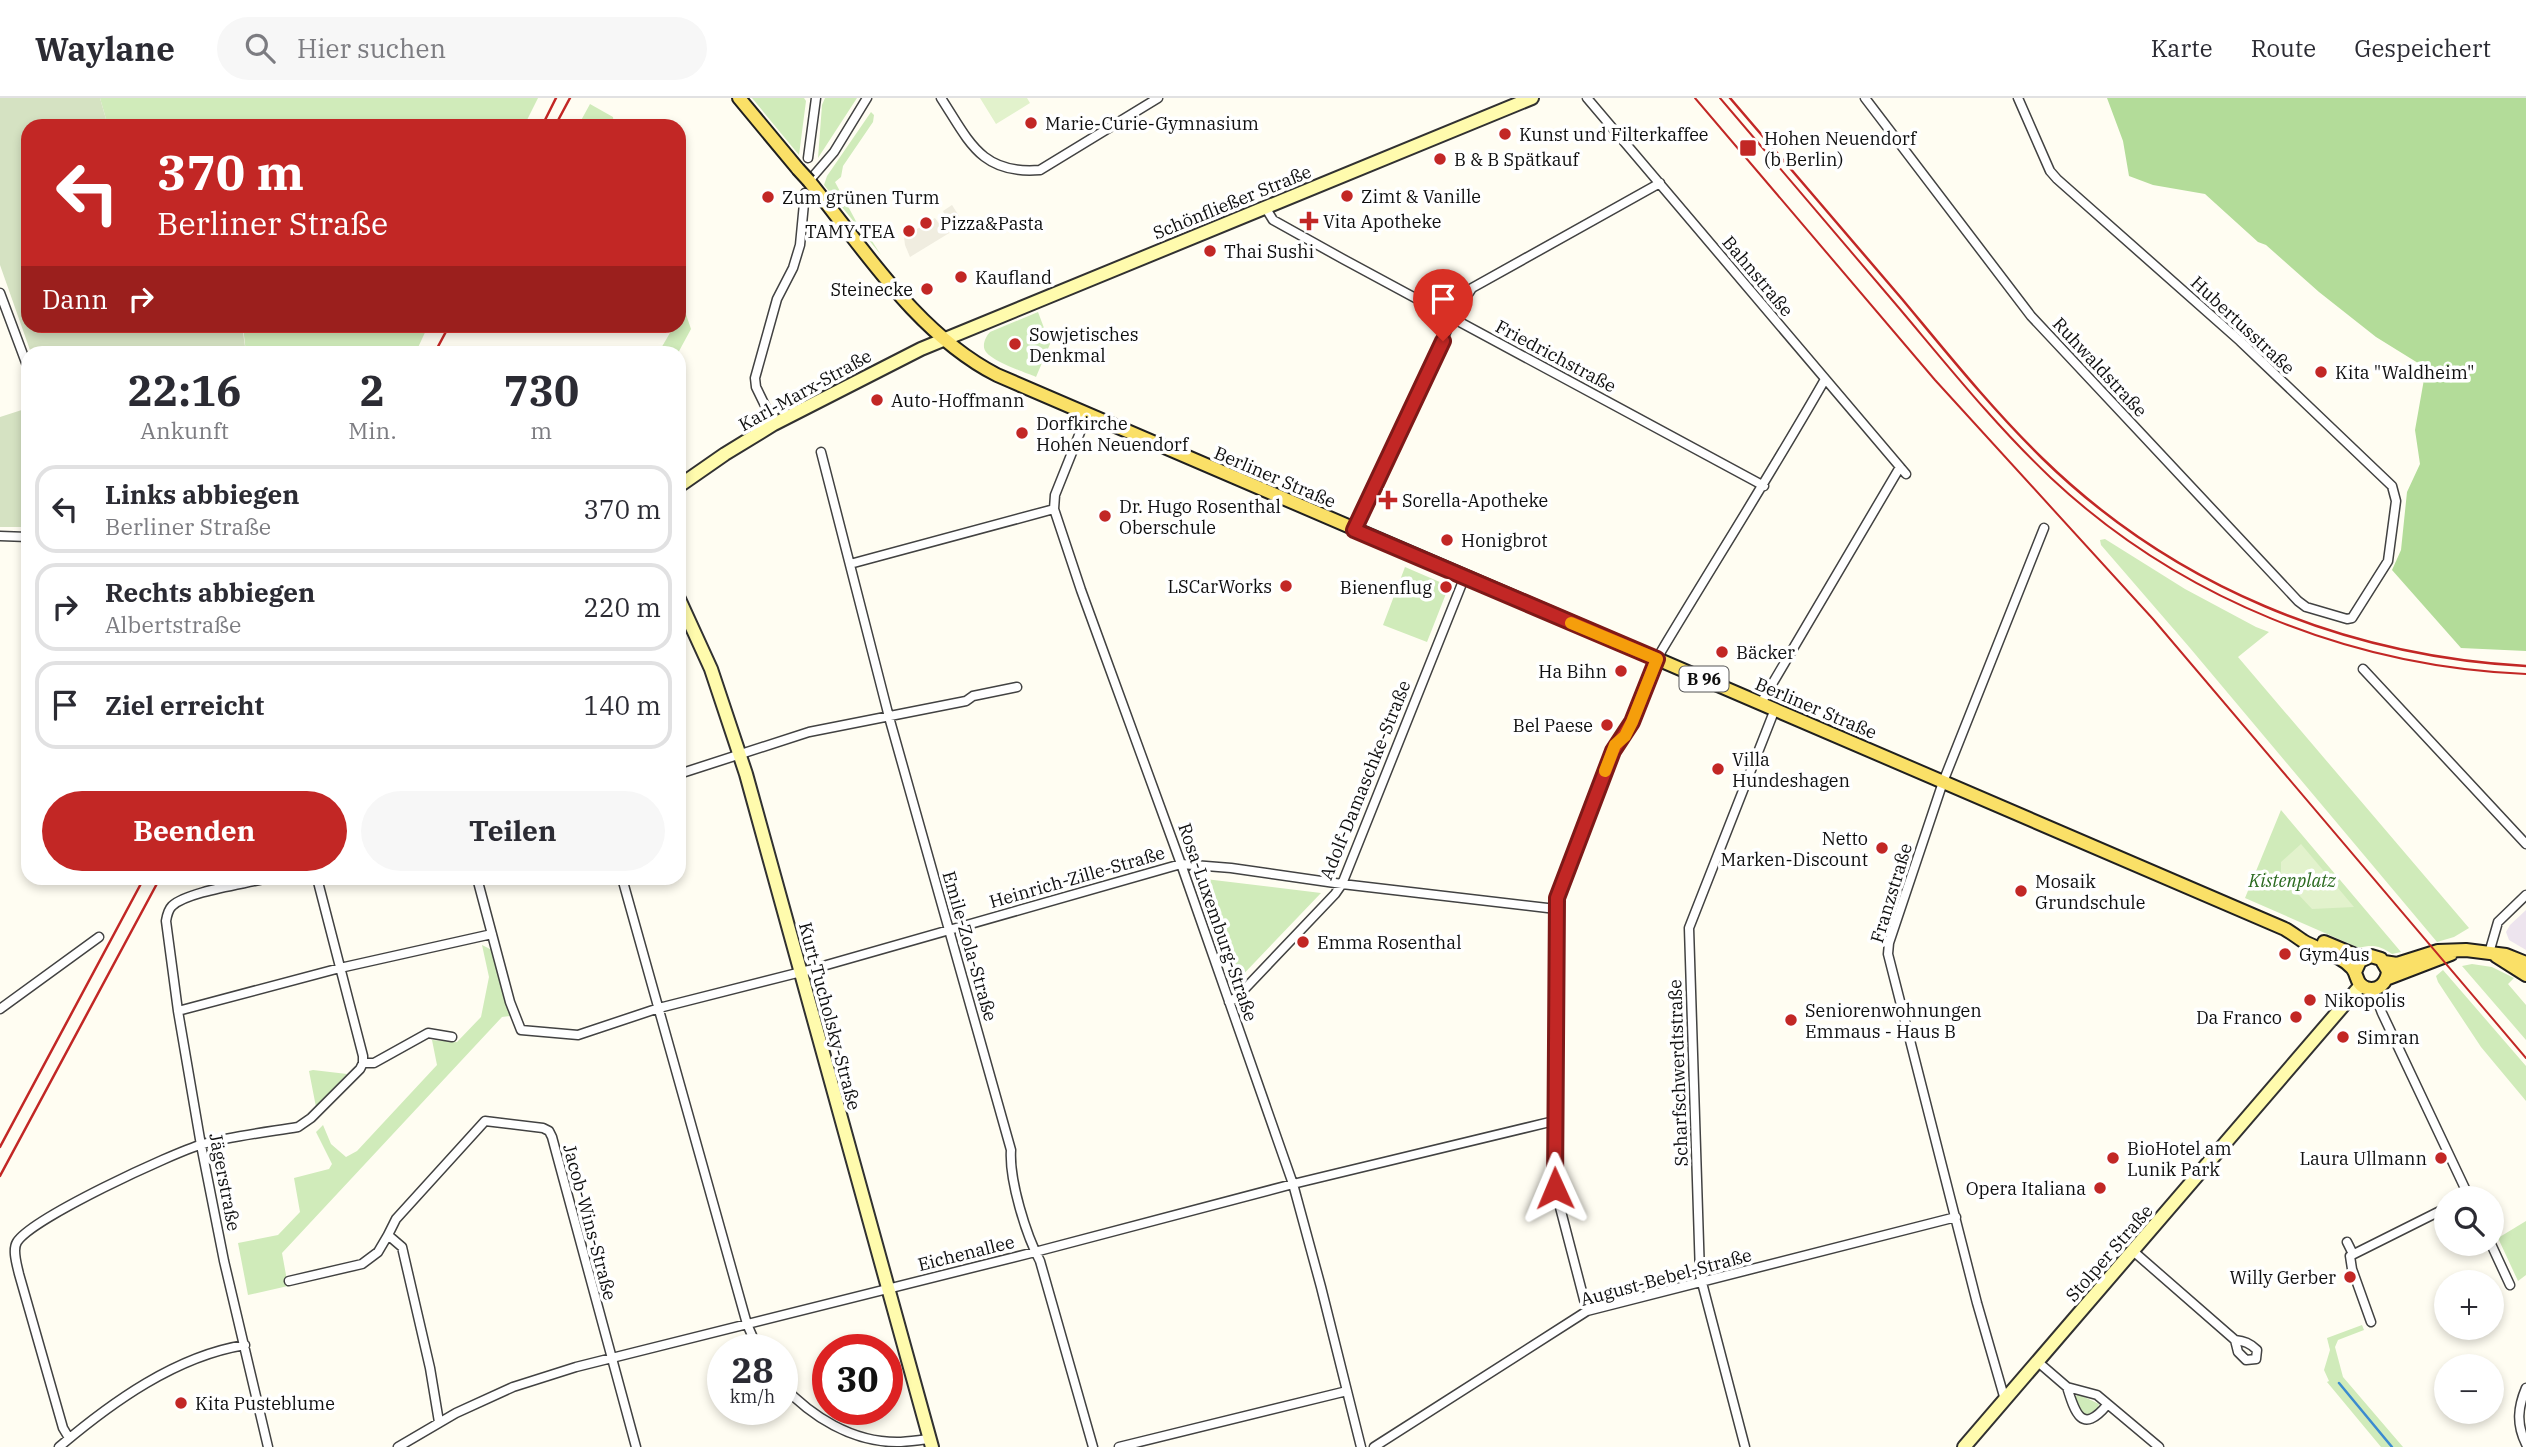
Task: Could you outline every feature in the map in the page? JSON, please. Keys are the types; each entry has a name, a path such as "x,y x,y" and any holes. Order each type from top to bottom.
{"main road":[{"name":"B 96","path":"739,98 895,288 944,338"},
{"name":"Schönfließer Straße","path":"944,338 1532,98"},
{"name":"Berliner Straße","path":"944,338 990,371 1087,415 2294,933 2302,940 2346,962 2355,972"},
{"name":"Karl-Marx-Straße","path":"686,483 725,454 774,424 944,338"},
{"name":"Kurt-Tucholsky-Straße","path":"686,614 711,669 739,754 931,1443"},
{"name":"Berliner Straße","path":"2294,933 2305,934 2347,953 2366,957"},
{"name":"B 96","path":"2367,987 2381,986 2386,979 2454,952 2466,950 2512,957 2526,963"},
{"name":"B 96","path":"2366,957 2376,957 2384,962 2397,964 2438,951 2454,952"},
{"path":"2491,953 2526,975"},
{"path":"2366,957 2357,964 2355,972 2367,987"},
{"path":"2384,962 2388,971 2386,979"},
{"name":"Stolper Straße","path":"1964,1447 2367,987"}],"street":[{"path":"808,158 816,98"},
{"path":"774,424 756,387 755,378 777,299 793,268 800,245 811,185 867,98"},
{"path":"941,98 972,146 982,155 996,165 1025,171 1040,170 1158,98"},
{"name":"Bahnstraße","path":"1587,98 1824,381 1903,471 1761,703"},
{"name":"Ruhwaldstraße","path":"1865,98 2031,316 2298,601 2306,607 2347,619"},
{"name":"Hubertusstraße","path":"2018,98 2050,171 2057,179 2240,341 2392,486 2396,500 2388,561 2354,616 2347,619"},
{"path":"1354,530 1452,319 1472,288 1660,183"},
{"name":"Friedrichstraße","path":"1265,207 1273,220 1764,486"},
{"path":"0,293 21,350"},
{"path":"1587,1311 1556,1198 1554,1121 1557,898 1613,751 1632,722 1657,659 1764,486 1824,381"},
{"path":"850,564 1054,509 1055,495 1087,415"},
{"name":"Emile-Zola-Straße","path":"821,452 889,717 1011,1150 1010,1167 1093,1447"},
{"name":"Rosa-Luxemburg-Straße","path":"1054,509 1293,1184 1361,1447"},
{"name":"Franzstraße","path":"2005,1401 1983,1327 1888,954 1888,943 1943,782 2045,528"},
{"path":"0,536 21,537"},
{"name":"Adolf-Damaschke-Straße","path":"1229,1002 1253,981 1342,884 1465,576"},
{"path":"2363,669 2526,845"},
{"path":"686,772 809,732 966,701 973,696 1017,687"},
{"name":"Scharfschwerdtstraße","path":"1744,1447 1701,1284 1689,928 1775,709"},
{"name":"Heinrich-Zille-Straße","path":"492,934 516,1020 522,1030 578,1035 659,1008 1181,864 1556,909"},
{"name":"Jägerstraße","path":"237,885 178,901 169,908 166,921 201,1145 224,1261 268,1447"},
{"path":"319,885 363,1063"},
{"path":"178,1011 340,968 492,934 479,885"},
{"path":"624,885 751,1334"},
{"path":"2491,953 2498,922 2526,895"},
{"path":"0,1009 99,937"},
{"path":"2367,987 2382,1013 2462,1186"},
{"path":"69,1438 63,1428 19,1274 15,1249 17,1242 31,1228 102,1188 201,1145 298,1126 311,1118 363,1063 374,1063 428,1033 452,1037"},
{"name":"Jacob-Wins-Straße","path":"289,1281 362,1264 378,1252 396,1219 485,1121 549,1130 636,1447"},
{"name":"Eichenallee","path":"398,1447 439,1422 513,1387 610,1358 1035,1252 1293,1184 1554,1121"},
{"path":"2371,1322 2350,1261 2353,1254 2434,1214"},
{"name":"August-Bebel-Straße","path":"1374,1447 1587,1311 1956,1217"},
{"path":"388,1235 402,1247 430,1368 439,1422"},
{"path":"2347,1242 2353,1254"},
{"path":"2133,1251 2235,1340"},
{"path":"2497,1256 2510,1285"},
{"path":"59,1447 130,1392 217,1350 245,1345"},
{"path":"2038,1362 2067,1387 2097,1395 2159,1447"},
{"path":"2067,1387 2074,1409 2082,1418 2096,1418 2108,1405"},
{"path":"2526,1388 2519,1415 2526,1444"},
{"path":"1119,1447 1347,1391"},
{"path":"798,1403 834,1426 865,1438 931,1443"}],"shaded area":[{"path":"952,205 964,224 910,257 904,237 935,218 940,225 948,221 943,211"},
{"path":"2526,910 2526,950 2509,940 2506,932"}],"green space":[{"path":"0,98 100,98 106,119 21,119 21,325 0,265"},
{"path":"100,98 538,98 528,119 106,119"},
{"path":"752,98 804,98 806,101 799,155"},
{"path":"825,98 857,98 818,158 822,105"},
{"path":"980,98 1027,98 1030,103 996,124"},
{"path":"2107,98 2526,98 2526,651 2461,648 2392,570 2401,550 2407,492 2420,464 2415,430 2426,368 2376,337 2266,245 2258,242 2205,194 2153,185 2129,176 2123,141"},
{"path":"590,104 613,119 582,119"},
{"path":"871,112 874,115 873,122 843,166 841,177 835,182 858,225 861,224 881,255 824,185 827,176"},
{"path":"1038,312 1050,344 1036,377 1002,363 986,352 984,344 990,332"},
{"path":"686,314 691,329 682,346 662,346 670,333 686,333"},
{"path":"24,333 243,333 245,346 29,346"},
{"path":"244,333 425,333 419,346 245,346"},
{"path":"21,410 21,527 0,527 0,417"},
{"path":"2105,539 2185,589 2269,632 2238,657 2469,928 2454,937 2437,942 2101,545 2100,540"},
{"path":"1405,567 1449,586 1427,642 1383,625"},
{"name":"Kistenplatz","path":"2281,810 2401,952 2392,954 2372,946 2359,948 2245,898"},
{"path":"2301,844 2354,907 2312,909 2281,876 2281,862"},
{"path":"1197,878 1321,893 1234,984 1230,974 1237,971 1232,958 1226,960"},
{"path":"482,945 492,950 510,1016 502,1017 282,1253 288,1286 248,1295 238,1243 278,1235 300,1212 294,1178 329,1169 332,1164 316,1132 323,1125 331,1144 346,1157 357,1151 437,1065 432,1040 457,1042 481,1017 489,977"},
{"path":"2472,964 2492,967 2514,978 2508,984 2526,1005 2526,1040 2462,966"},
{"path":"2443,970 2526,1066 2526,1101 2481,1047 2438,982 2436,976"},
{"path":"309,1071 347,1074 316,1107"},
{"path":"2526,1221 2526,1275 2518,1281 2504,1251 2504,1234"},
{"path":"2362,1325 2364,1330 2338,1340 2335,1347 2343,1377 2403,1447 2381,1447 2327,1382 2329,1381 2324,1370 2330,1350 2327,1338"},
{"path":"2078,1394 2099,1404 2097,1410 2088,1417 2081,1414 2074,1398"}],"waterway":[{"path":"2339,1383 2392,1447"}],"tram line":[{"path":"1695,98 1935,380 2153,619 2526,1058"},
{"path":"1720,98 1992,417 2051,478 2101,521 2155,558 2211,591 2271,618 2333,641 2396,657 2461,668 2526,674"}],"railway":[{"path":"546,119 556,98"},
{"path":"559,119 570,98"},
{"path":"1730,98 2005,420 2042,458 2093,503 2147,543 2205,577 2265,606 2327,630 2392,647 2458,659 2526,666"},
{"path":"438,346 445,333"},
{"path":"0,1147 140,885"},
{"path":"0,1176 156,885"}],"slow traffic":[{"path":"1571,623 1657,659 1632,722 1625,736 1615,745 1605,771"}],"place":[{"name":"Marie-Curie-Gymnasium","path":"1031,123"},
{"name":"Kunst und Filterkaffee","path":"1505,134"},
{"name":"Hohen Neuendorf (b Berlin)","path":"1748,148"},
{"name":"B & B Spätkauf","path":"1440,159"},
{"name":"Zimt & Vanille","path":"1347,196"},
{"name":"Zum grünen Turm","path":"768,197"},
{"name":"Vita Apotheke","path":"1309,221"},
{"name":"Pizza&Pasta","path":"926,223"},
{"name":"TAMY TEA","path":"909,231"},
{"name":"Thai Sushi","path":"1210,251"},
{"name":"Kaufland","path":"961,277"},
{"name":"Steinecke","path":"927,289"},
{"name":"Sowjetisches Denkmal","path":"1015,344"},
{"name":"Kita \"Waldheim\"","path":"2321,372"},
{"name":"Auto-Hoffmann","path":"877,400"},
{"name":"Dorfkirche Hohen Neuendorf","path":"1022,433"},
{"name":"Sorella-Apotheke","path":"1388,500"},
{"name":"Dr. Hugo Rosenthal Oberschule","path":"1105,516"},
{"name":"Honigbrot","path":"1447,540"},
{"name":"LSCarWorks","path":"1286,586"},
{"name":"Bienenflug","path":"1446,587"},
{"name":"Bäcker","path":"1722,652"},
{"name":"Ha Bihn","path":"1621,671"},
{"name":"Bel Paese","path":"1607,725"},
{"name":"Villa Hundeshagen","path":"1718,769"},
{"name":"Netto Marken-Discount","path":"1882,848"},
{"name":"Mosaik Grundschule","path":"2021,891"},
{"name":"Emma Rosenthal","path":"1303,942"},
{"name":"Gym4us","path":"2285,954"},
{"name":"Nikopolis","path":"2310,1000"},
{"name":"Da Franco","path":"2296,1017"},
{"name":"Seniorenwohnungen Emmaus - Haus B","path":"1791,1020"},
{"name":"Simran","path":"2343,1037"},
{"name":"BioHotel am Lunik Park","path":"2113,1158"},
{"name":"Laura Ullmann","path":"2441,1158"},
{"name":"Opera Italiana","path":"2100,1188"},
{"name":"Willy Gerber","path":"2350,1277"},
{"name":"Kita Pusteblume","path":"181,1403"}],"route":[{"path":"1443,341 1354,530 1657,659 1632,722 1625,736 1615,745 1557,898 1555,1188"}]}
